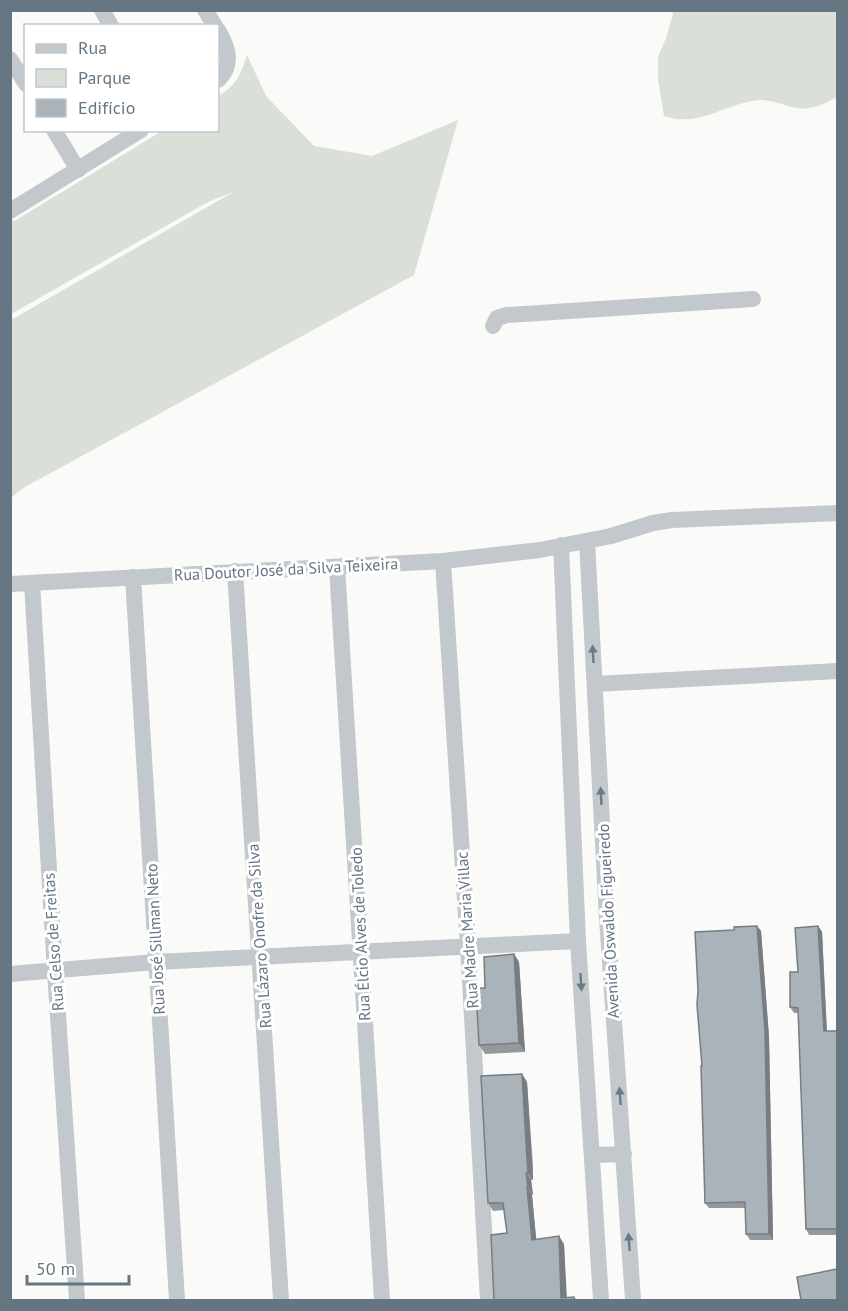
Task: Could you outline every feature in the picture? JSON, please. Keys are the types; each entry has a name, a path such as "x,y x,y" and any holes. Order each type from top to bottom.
{"street":[{"path":"102,10 110,24"},
{"path":"205,10 214,24"},
{"path":"219,32 228,54 223,74"},
{"path":"10,59 24,81"},
{"path":"55,132 78,170"},
{"path":"10,211 138,132"},
{"path":"493,326 497,318 507,315 753,299"},
{"name":"Rua Doutor José da Silva Teixeira","path":"10,584 443,561 540,550 672,520 837,513"},
{"name":"Avenida Oswaldo Figueiredo","path":"587,541 606,896 633,1300"},
{"name":"Avenida Oswaldo Figueiredo","path":"561,545 578,941 601,1300"},
{"name":"Rua Madre Maria Villac","path":"443,561 488,1300"},
{"name":"Rua Élcio Alves de Toledo","path":"337,567 382,1300"},
{"name":"Rua Lázaro Onofre da Silva","path":"235,571 281,1300"},
{"name":"Rua José Sillman Neto","path":"134,577 177,1300"},
{"name":"Rua Celso de Freitas","path":"32,583 77,1300"},
{"path":"595,684 837,671"},
{"path":"570,735 598,734"},
{"path":"577,898 606,896"},
{"path":"10,974 156,962 578,941"},
{"path":"593,1155 624,1154"}],"green space":[{"path":"672,11 837,11 837,97 808,108 758,100 689,119 664,116 658,79 658,57 666,38"},
{"path":"247,55 266,96 314,146 372,156 458,120 414,275 23,488 11,498 11,320 235,191 208,202 11,314 11,221 160,132 219,132 219,95 230,88 242,69"}],"building":[{"path":"757,926 765,1031 769,1234 746,1234 745,1202 705,1203 702,1066 697,1005 695,932"},
{"path":"818,926 824,1031 837,1031 837,1229 806,1229 798,1008 790,1007 790,972 798,972 795,928"},
{"path":"514,954 519,1043 479,1045 476,988 485,988 484,957"},
{"path":"522,1074 528,1173 526,1173 532,1240 559,1236 561,1298 574,1297 574,1300 494,1300 491,1235 507,1233 503,1203 488,1203 481,1076"},
{"path":"837,1269 837,1300 801,1300 797,1277"}]}
